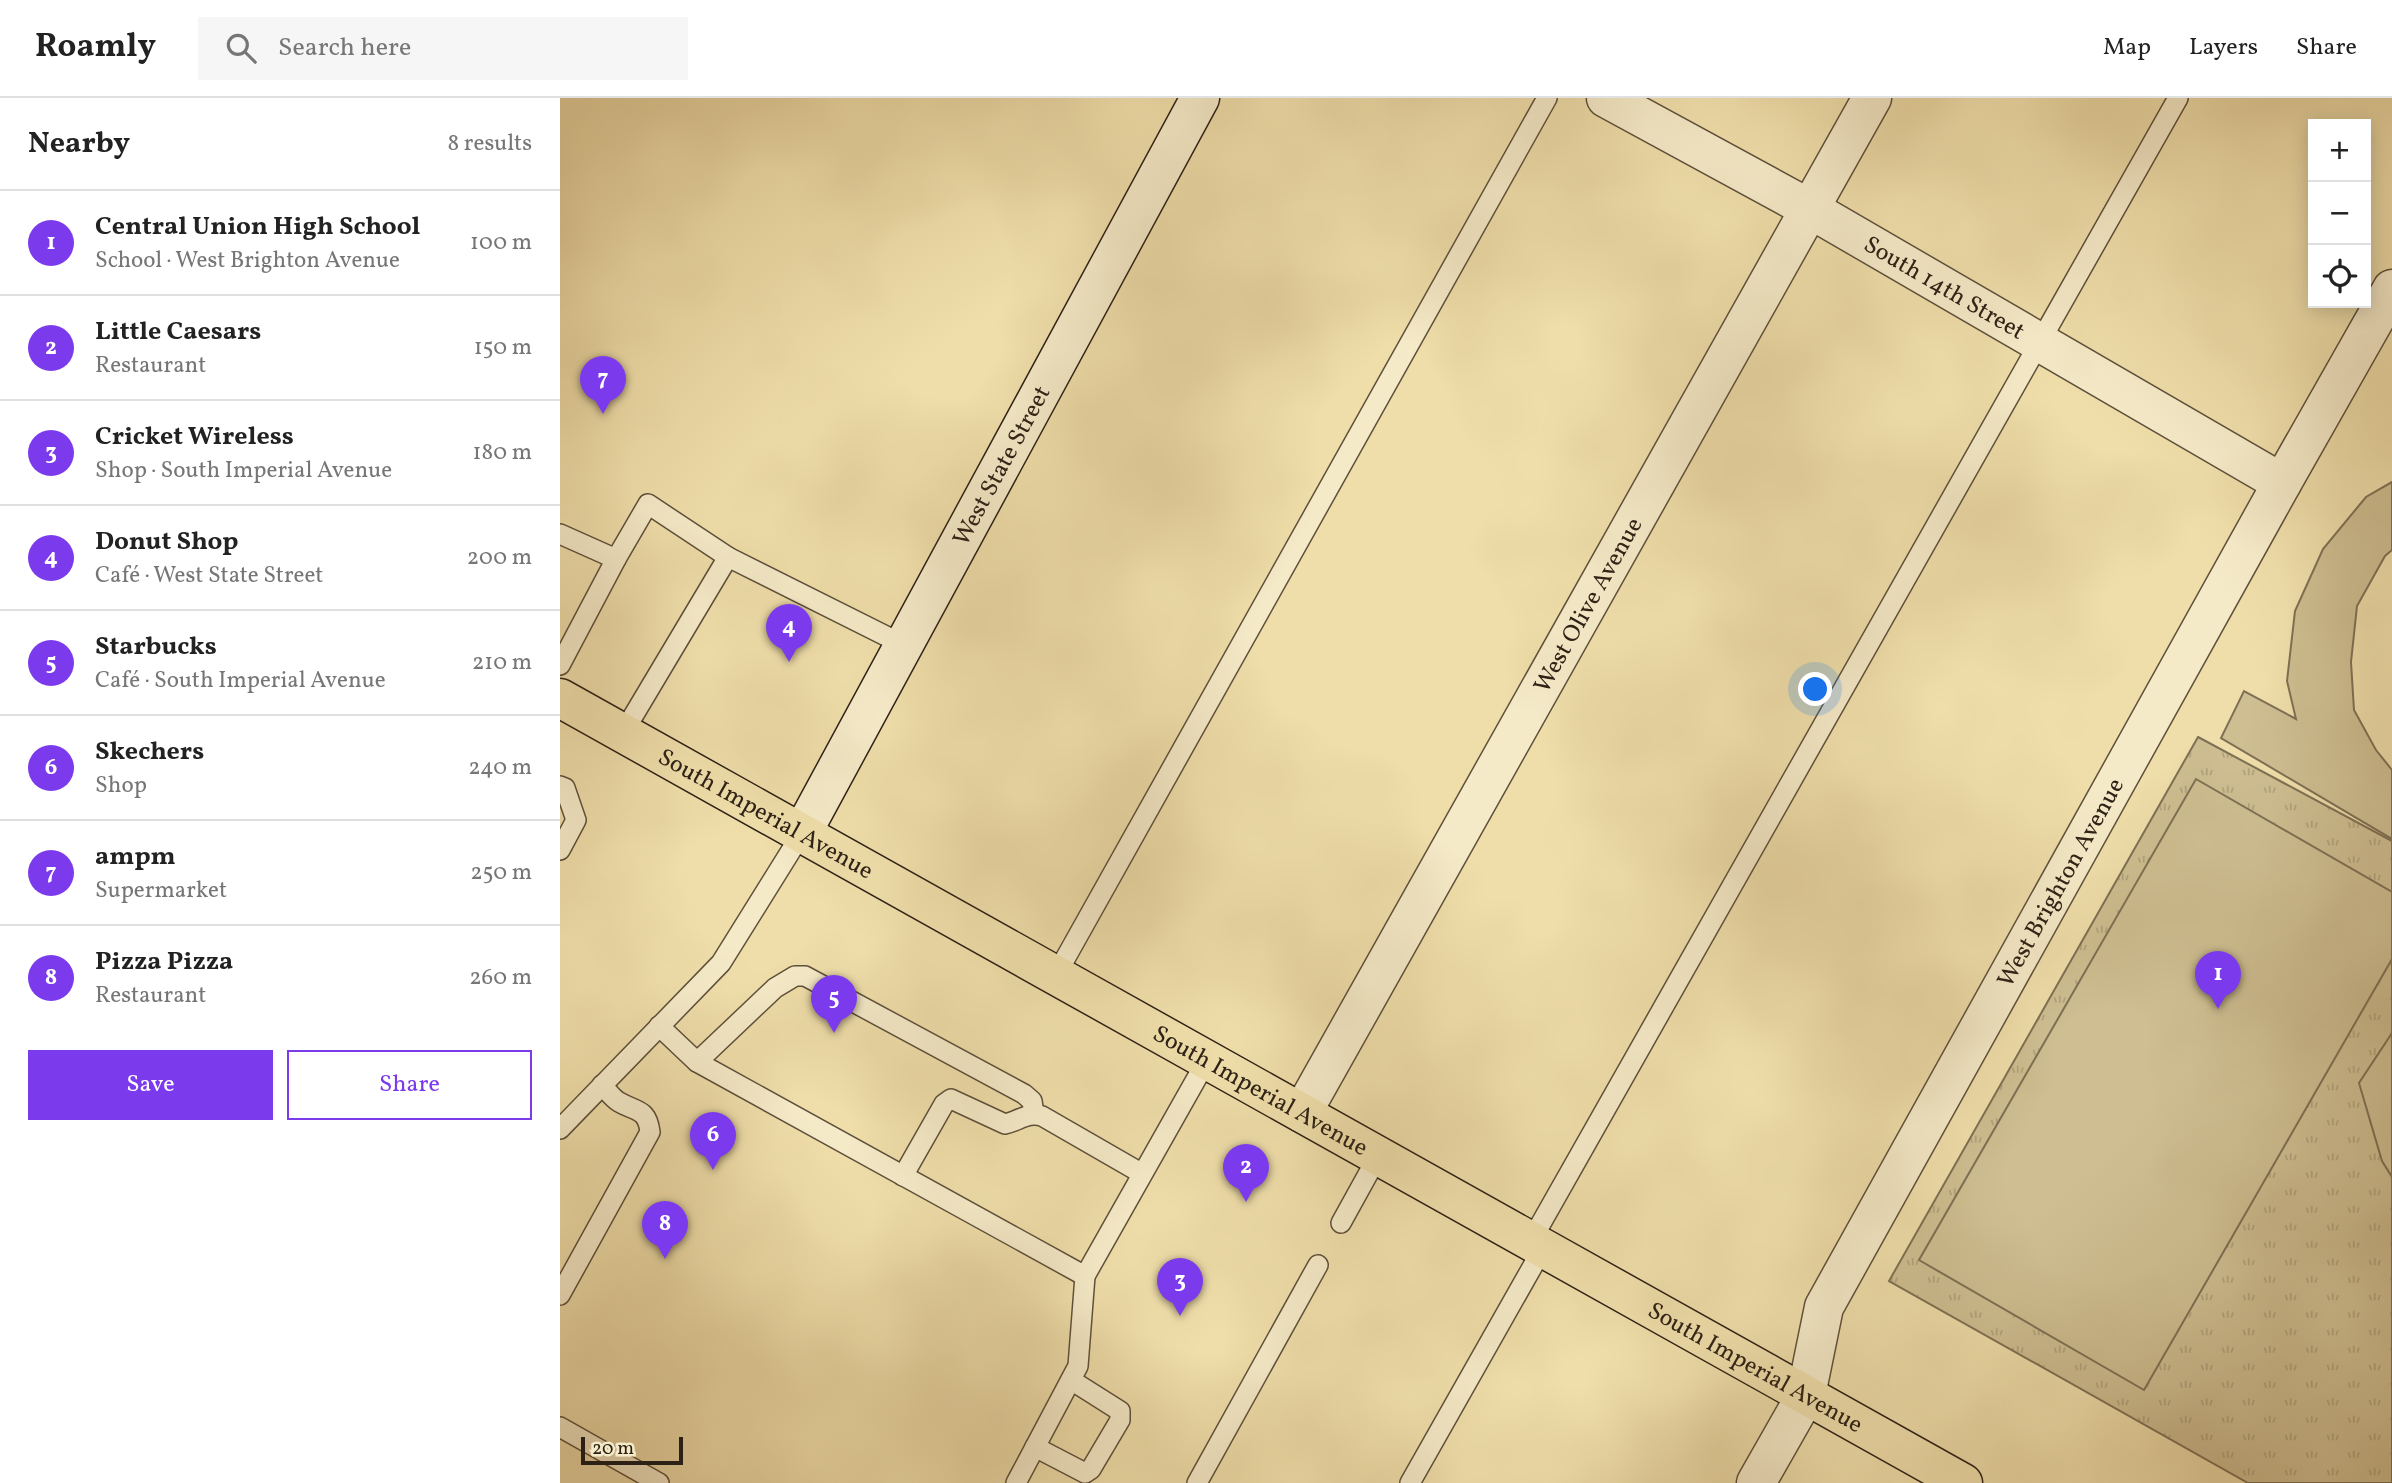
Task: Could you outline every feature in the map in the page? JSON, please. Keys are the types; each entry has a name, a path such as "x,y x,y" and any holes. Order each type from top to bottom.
{"highway":[{"name":"South Imperial Avenue","path":"560,698 1963,1483"}],"street":[{"name":"West State Street","path":"802,833 1200,98"},
{"name":"South 14th Street","path":"1606,98 1810,209 2282,482"},
{"name":"West Olive Avenue","path":"1302,1113 1872,98"},
{"name":"West Brighton Avenue","path":"1756,1483 1806,1395 1824,1307 2392,289"}],"lane":[{"path":"1056,975 1547,98"},
{"path":"1410,1483 1537,1244 2178,98"},
{"path":"560,665 648,504 728,557 904,645"},
{"path":"560,534 616,559"},
{"path":"623,733 728,557"},
{"path":"560,786 565,788 576,820 560,850"},
{"path":"560,1129 721,963 802,833"},
{"path":"697,1062 775,988 794,976 805,976 1024,1094 1032,1101 1034,1114"},
{"path":"659,1026 697,1062 1084,1276"},
{"path":"1016,1483 1071,1380 1079,1357 1084,1276 1207,1060"},
{"path":"560,1295 650,1132 649,1121 644,1114 616,1100 602,1084"},
{"path":"903,1176 944,1104 951,1099 1005,1124 1034,1114 1141,1173"},
{"path":"1341,1223 1378,1156"},
{"path":"1197,1483 1318,1265"},
{"path":"1035,1447 1086,1473 1120,1420 1120,1410 1113,1404 1071,1380"},
{"path":"560,1427 659,1483"}],"green space":[{"path":"2392,482 2392,550 2385,556 2357,606 2351,662 2354,710 2376,750 2392,770 2392,839 2221,738 2244,691 2296,719 2287,681 2295,611 2323,549 2366,497"},
{"path":"2198,737 2392,841 2392,1483 2248,1483 1889,1281"},
{"path":"2196,779 2392,892 2392,959 2144,1390 1919,1260"},
{"path":"2392,1033 2392,1177 2382,1161 2359,1083"}],"place":[{"name":"ampm","path":"603,414"},
{"name":"Donut Shop","path":"789,662"},
{"name":"Central Union High School","path":"2218,1009"},
{"name":"Starbucks","path":"834,1033"},
{"name":"Skechers","path":"713,1170"},
{"name":"Little Caesars","path":"1246,1202"},
{"name":"Pizza Pizza","path":"665,1259"},
{"name":"Cricket Wireless","path":"1180,1316"}]}
